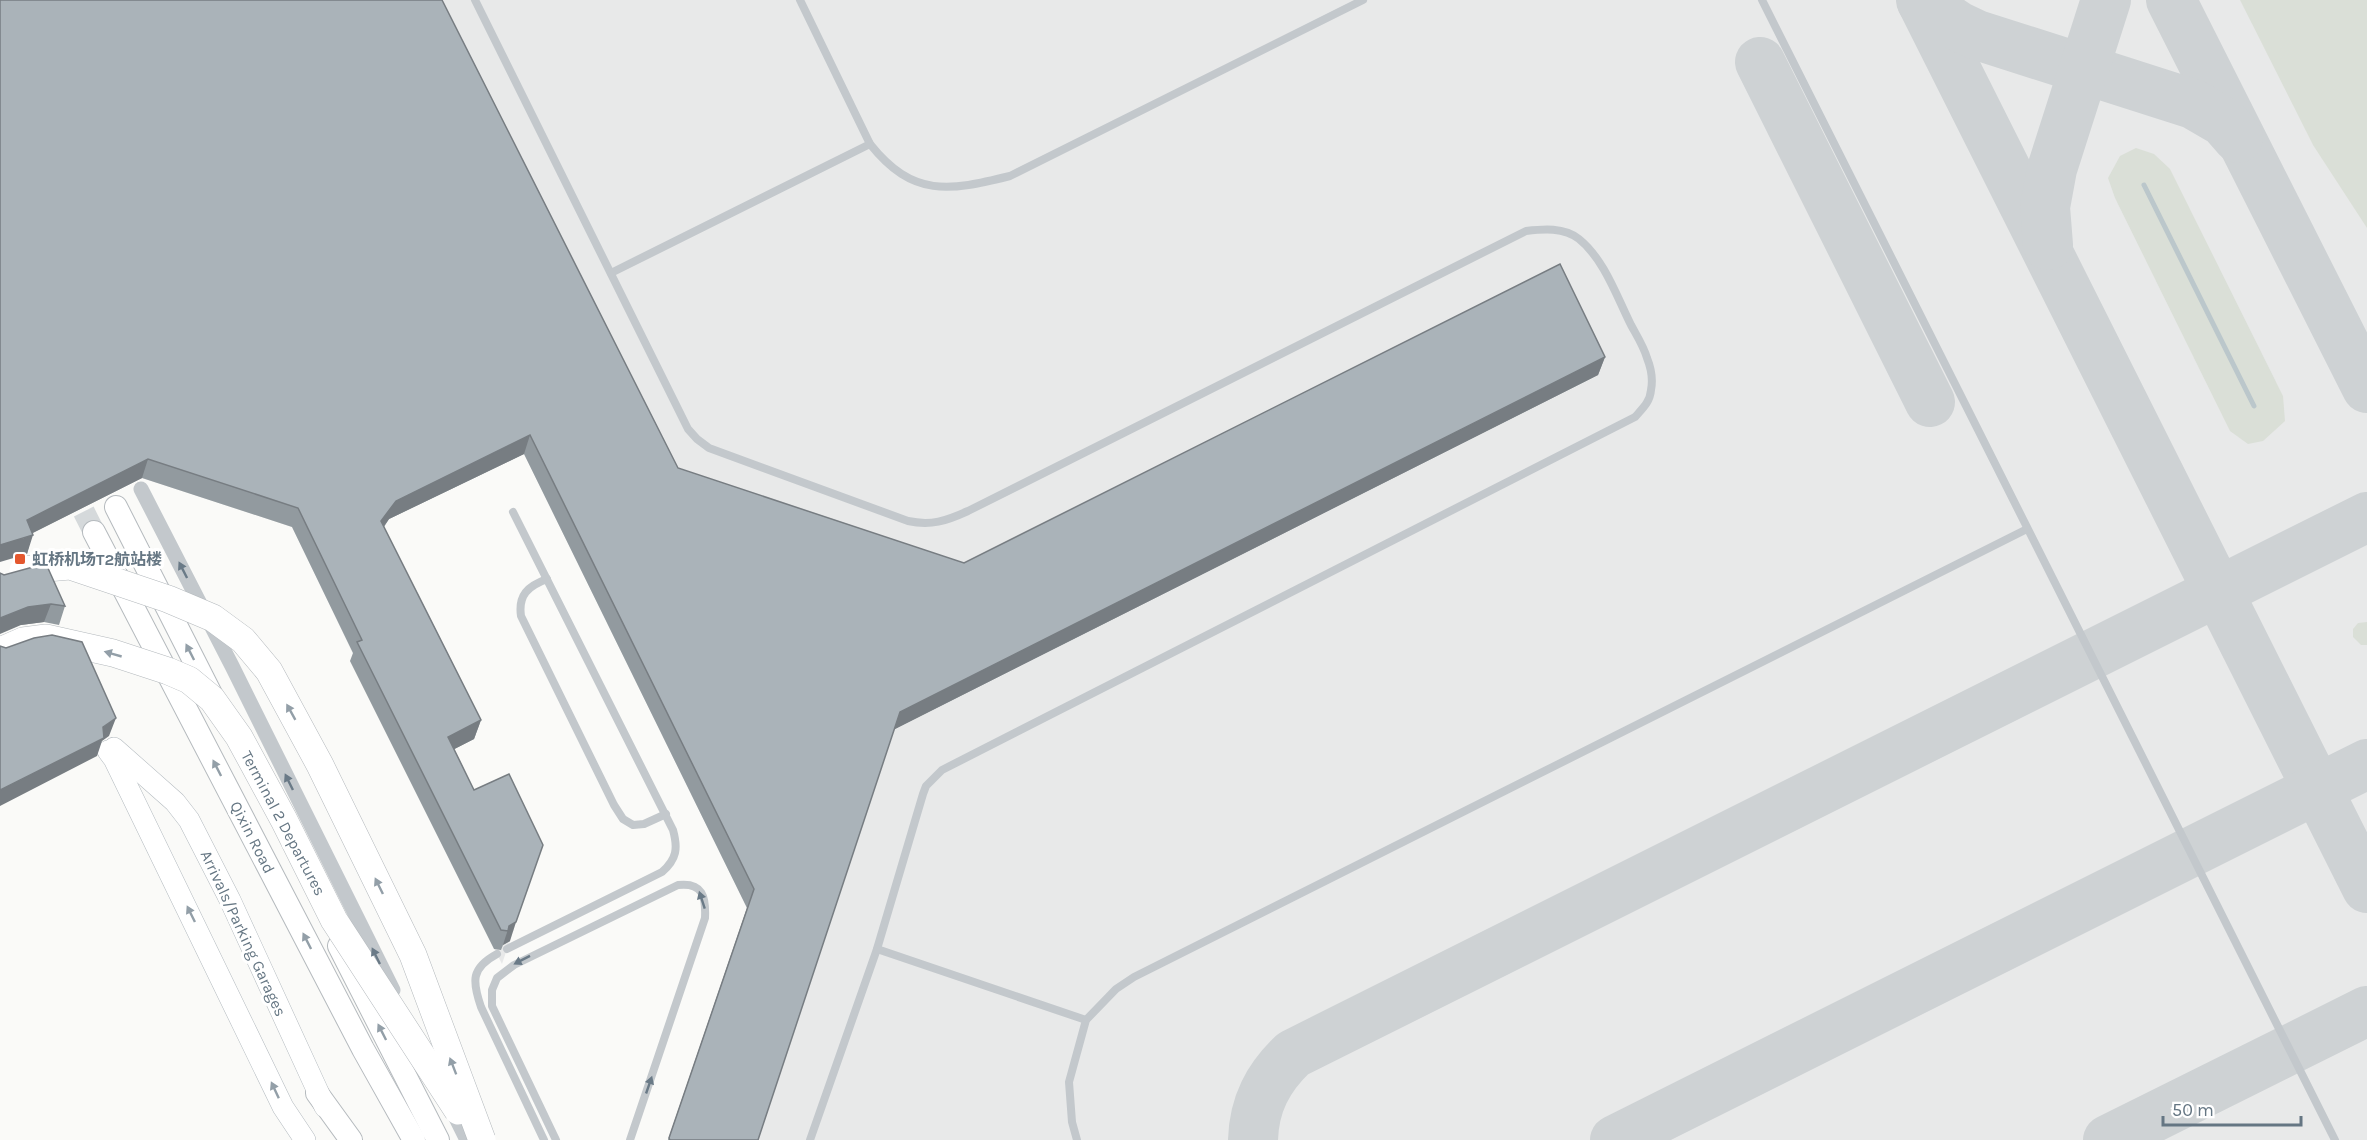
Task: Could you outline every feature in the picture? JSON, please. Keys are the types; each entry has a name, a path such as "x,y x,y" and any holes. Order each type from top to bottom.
{"highway":[{"path":"23,570 70,566 168,599 213,618 243,640 269,671 320,765 412,955 482,1140"},
{"name":"Terminal 2 Departures","path":"0,651 23,641 46,638 113,653 189,680 212,699 239,737 334,920 477,1140"}],"main road":[{"path":"116,507 438,1140"},
{"name":"Qixin Road","path":"94,532 363,1049 414,1140"},
{"name":"Arrivals/Parking Garages","path":"305,1140 283,1107 111,749 175,802 189,820 230,900 317,1094 343,1140"},
{"path":"363,1049 395,1140"},
{"path":"317,1094 351,1140"}],"street":[{"path":"141,489 238,677 467,1140"}],"lane":[{"path":"475,0 682,416 697,439 709,448 908,521 937,524 968,511 1526,231 1546,229 1563,231 1578,238 1592,252 1647,357 1651,375 1651,390 1647,404 1635,417 942,771 926,786 923,794 877,949 810,1140"},
{"path":"800,0 870,144 886,164 898,173 930,187 974,185 1010,176 1363,0"},
{"path":"1762,0 2335,1140"},
{"path":"611,273 870,144"},
{"path":"507,949 662,872 672,864 676,847 673,830 666,814 513,512"},
{"path":"1077,1140 1072,1122 1069,1082 1086,1020 1102,1002 1134,977 2028,529"},
{"path":"547,579 527,589 521,597 521,616 614,805 623,819 633,825 644,824 666,814"},
{"path":"556,1140 492,1006 492,990 497,978 514,965 574,934 678,885 690,884 701,892 706,906 705,918 630,1140"},
{"path":"877,949 1086,1020"},
{"path":"497,954 483,962 478,969 475,978 476,990 481,1007 544,1140"}],"shaded area":[{"path":"0,0 2367,0 2367,1140 668,1140 747,908 524,454 389,519 374,540 474,739 441,756 536,863 502,964 350,661 355,658 292,527 142,478 54,522"},
{"path":"2240,0 2367,0 2367,228 2313,145"},
{"path":"2136,148 2154,154 2170,169 2283,396 2285,421 2263,441 2248,444 2230,431 2115,198 2108,178 2120,156"},
{"path":"2367,622 2367,645 2361,645 2353,637 2353,629 2358,623"}],"building":[{"path":"0,0 442,0 678,468 964,563 1560,264 1605,357 900,712 758,1140 670,1140 754,889 530,435 396,501 381,521 481,720 448,737 474,790 509,774 543,845 516,922 509,926 508,931 501,930 357,642 362,640 298,508 148,459 27,520 33,535 0,545"},
{"path":"47,566 65,606 51,604 28,607 0,618 0,573 4,575 33,567"},
{"path":"52,635 82,642 116,718 103,727 104,738 0,790 0,646 6,648 34,638"}],"waterway":[{"path":"2144,185 2254,406"}],"taxiway":[{"path":"1921,0 2367,888"},
{"path":"2048,245 2045,207 2052,169 2106,0"},
{"path":"2171,0 2367,388"},
{"path":"1922,2 1958,26 1977,35 2193,104 2224,122 2238,138"},
{"path":"1760,62 1930,402"},
{"path":"1253,1140 1256,1115 1264,1092 1276,1072 1293,1054 2367,517"},
{"path":"1615,1140 2367,764"},
{"path":"2108,1140 2367,1011"}],"tunnel":[{"path":"69,482 94,532"}],"place":[{"name":"虹桥机场T2航站楼","path":"20,559"}]}
